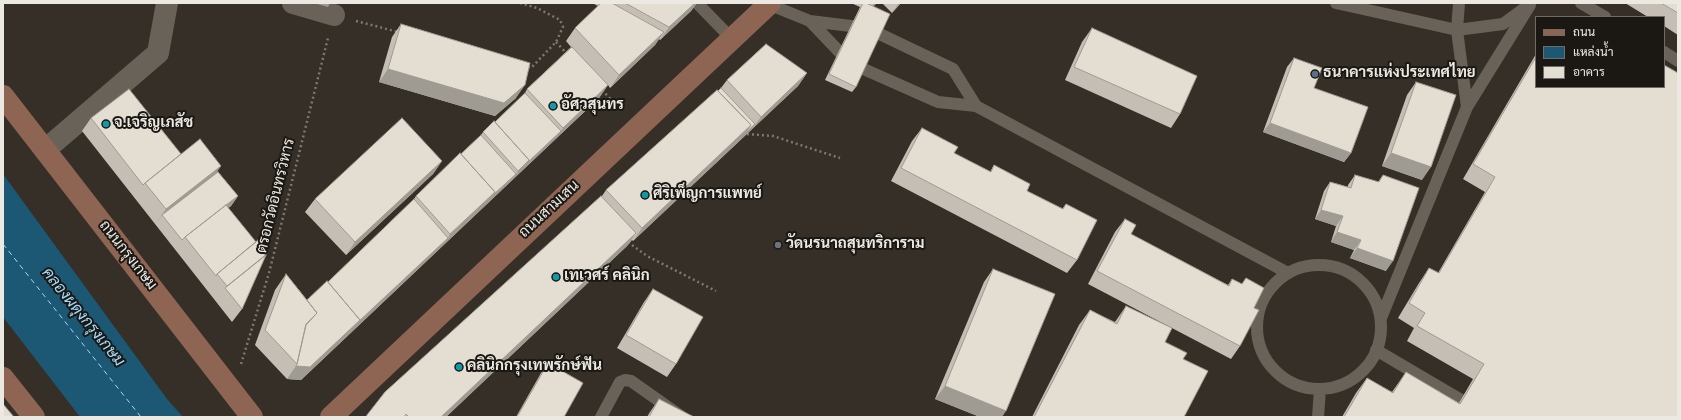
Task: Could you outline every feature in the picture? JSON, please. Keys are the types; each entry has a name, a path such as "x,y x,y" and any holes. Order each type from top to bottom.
{"main road":[{"name":"ถนนสามเสน","path":"331,417 769,4"},
{"name":"ถนนกรุงเกษม","path":"3,96 252,417"},
{"path":"3,378 34,417"}],"street":[{"path":"44,150 158,53 167,3"},
{"path":"293,3 334,15"}],"lane":[{"path":"697,3 732,39"},
{"path":"1336,3 1457,30 1503,24 1531,4"},
{"path":"1459,3 1457,30 1467,107"},
{"path":"1581,3 1603,16"},
{"path":"769,4 810,21 866,28 953,69 976,106"},
{"path":"1381,318 1467,107 1531,4"},
{"path":"810,21 850,62 938,102 976,106 1288,273"},
{"path":"1665,53 1678,61"},
{"path":"1327,265 1347,271 1363,283 1375,299 1381,318 1381,340 1373,359 1359,375 1341,386 1320,389 1300,386 1282,376 1268,362 1259,343 1257,323 1261,303 1272,286 1288,273 1307,266 1327,265"},
{"path":"1376,350 1461,400"},
{"path":"601,417 620,382 625,380 631,381 682,417"},
{"path":"1318,417 1320,389"}],"path":[{"path":"520,3 536,8 560,20 563,27 556,42 531,68 523,66"},
{"path":"334,15 402,33"},
{"name":"ตรอกวัดอินทรวิหาร","path":"232,392 270,273 334,15"},
{"path":"556,42 572,59"},
{"path":"600,88 638,128"},
{"path":"747,134 773,136 840,158"},
{"path":"625,238 647,256 716,291"}],"water":[{"name":"คลองผดุงกรุงเกษม","path":"3,174 167,399 183,417 80,417 3,317"}],"building":[{"path":"601,3 612,3 664,32 619,75 575,28"},
{"path":"625,3 695,3 669,27"},
{"path":"863,3 890,14 856,87 829,74"},
{"path":"1661,3 1678,3 1678,13"},
{"path":"401,24 530,63 525,85 504,103 388,69"},
{"path":"1092,28 1197,76 1180,114 1074,67"},
{"path":"766,44 807,73 761,117 727,80"},
{"path":"572,47 608,85 563,128 527,89"},
{"path":"1294,58 1322,68 1314,88 1368,107 1351,153 1270,123"},
{"path":"1535,59 1535,88 1665,88 1665,66 1678,73 1678,417 1344,417 1367,378 1393,393 1406,372 1460,404 1484,364 1417,326 1425,313 1409,303 1429,268 1439,273 1495,177 1473,164"},
{"path":"1416,82 1456,95 1431,167 1391,153"},
{"path":"721,88 755,124 745,133 751,125 718,91"},
{"path":"129,89 181,154 143,185 91,118"},
{"path":"717,90 751,125 642,228 606,190"},
{"path":"525,93 561,131 527,163 529,160 495,122"},
{"path":"402,118 442,161 355,242 315,199"},
{"path":"494,121 529,160 518,171 483,132"},
{"path":"922,128 958,147 954,153 991,172 994,165 1030,184 1027,191 1063,209 1066,204 1097,220 1077,260 901,168"},
{"path":"481,135 516,174 493,195 495,192 461,154"},
{"path":"200,139 221,166 166,209 145,183"},
{"path":"460,153 495,192 450,234 416,196"},
{"path":"218,172 238,196 182,240 162,215"},
{"path":"1355,175 1379,182 1383,175 1419,188 1393,261 1357,248 1361,240 1337,232 1343,216 1321,210 1330,182 1351,188"},
{"path":"601,196 636,233 441,417 409,417 406,414 404,417 366,417 385,392"},
{"path":"414,199 448,238 357,323 360,320 328,282"},
{"path":"226,205 256,242 216,276 185,237"},
{"path":"1125,219 1136,225 1131,234 1229,286 1232,279 1242,284 1246,278 1264,288 1254,308 1259,310 1240,346 1097,271"},
{"path":"258,240 268,253 227,286 217,274"},
{"path":"266,255 242,309 225,288"},
{"path":"993,269 1055,294 1006,411 945,386"},
{"path":"286,274 317,313 306,324 297,364 265,330"},
{"path":"327,281 360,320 310,367 296,366 306,325 317,313 307,300"},
{"path":"653,289 703,317 676,364 626,335"},
{"path":"1126,306 1172,328 1165,342 1187,353 1183,359 1208,371 1184,417 1034,417 1090,310 1117,324"},
{"path":"548,363 583,383 564,417 517,417"},
{"path":"659,399 694,417 649,417"},
{"path":"3,404 14,417 3,417"}],"ferry route":[{"path":"3,244 141,417"}],"place":[{"name":"ธนาคารแห่งประเทศไทย","path":"1315,74"},
{"name":"อัศวสุนทร","path":"553,106"},
{"name":"จ.เจริญเภสัช","path":"106,124"},
{"name":"ศิริเพ็ญการแพทย์","path":"645,195"},
{"name":"วัดนรนาถสุนทริการาม","path":"778,245"},
{"name":"เทเวศร์ คลินิก","path":"556,277"},
{"name":"คลินิกกรุงเทพรักษ์ฟัน","path":"459,367"}]}
